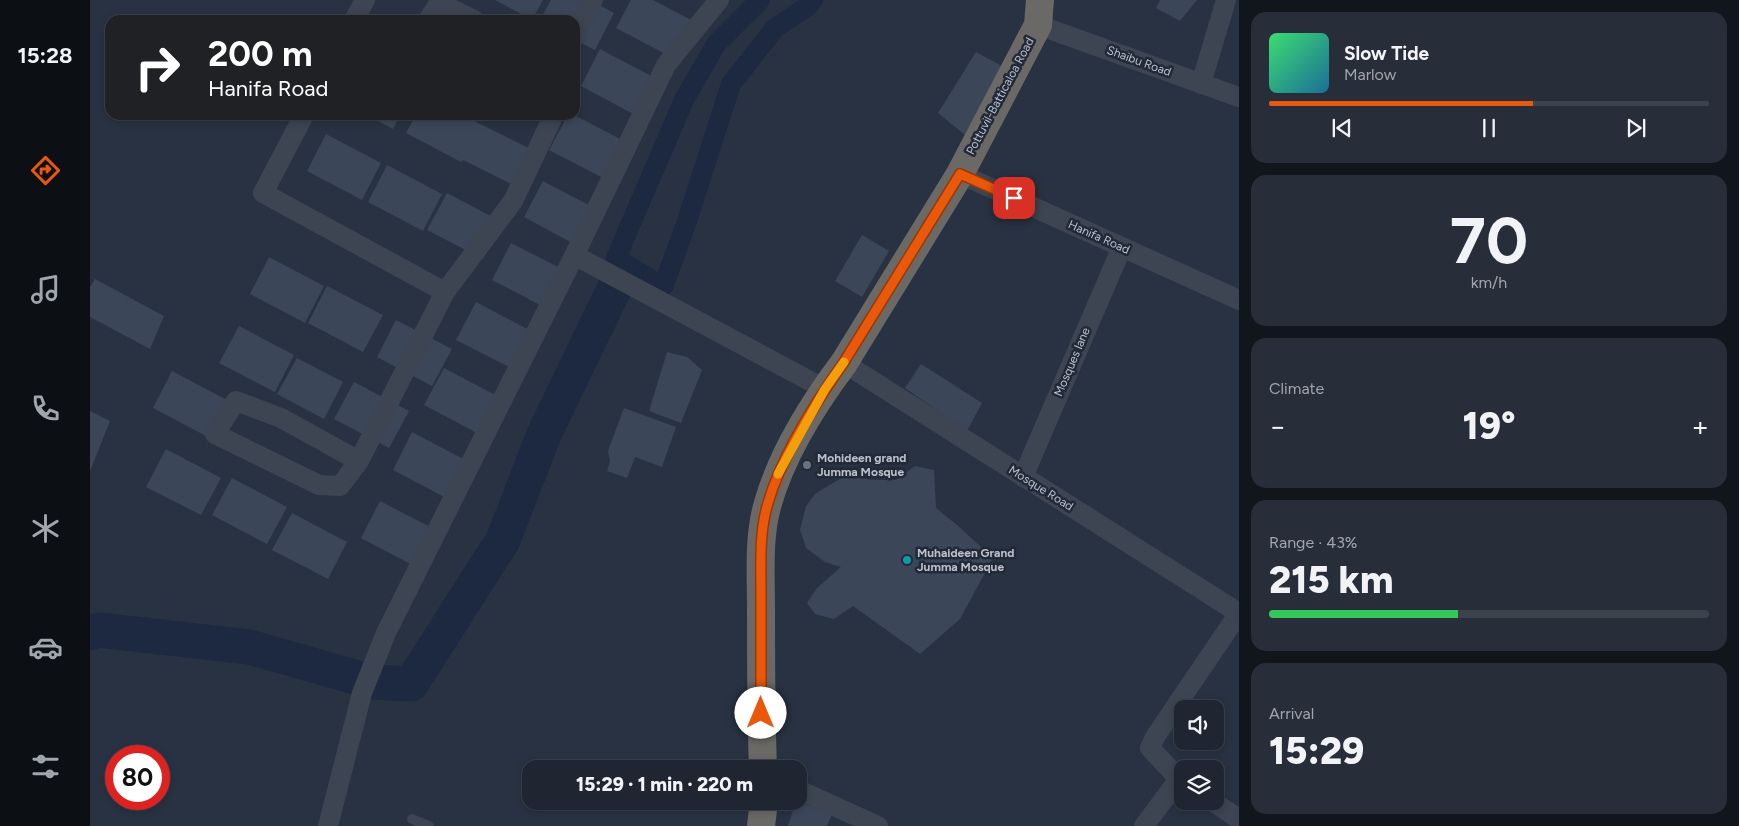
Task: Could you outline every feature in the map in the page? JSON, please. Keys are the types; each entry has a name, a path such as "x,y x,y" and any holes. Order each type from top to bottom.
{"highway":[{"name":"Pottuvil-Batticaloa Road","path":"763,760 761,561 764,520 777,475 825,389 844,362 960,174 1039,13"},
{"path":"761,826 763,810"}],"street":[{"path":"357,15 365,0"},
{"path":"580,26 593,0"},
{"path":"328,826 362,693 386,633 580,259 666,64 719,0"},
{"path":"1201,84 1226,0"},
{"path":"431,15 439,4 463,15"},
{"name":"Shaibu Road","path":"1039,13 1201,84 1239,97"},
{"path":"301,120 263,193 445,292"},
{"path":"360,460 281,418 236,401 216,434 319,485 340,486 360,460 445,292 512,201 546,120"},
{"name":"Hanifa Road","path":"960,174 1239,300"},
{"name":"Mosques lane","path":"1023,477 1122,247"},
{"path":"580,259 825,389"},
{"name":"Mosque Road","path":"844,362 1239,613"},
{"path":"1174,773 1150,748 1155,737 1239,613"},
{"path":"1144,826 1174,789"},
{"path":"807,794 878,826"},
{"path":"1224,809 1239,819"}],"lane":[{"path":"412,820 429,826"}],"building":[{"path":"495,0 543,0 535,15 523,15"},
{"path":"551,0 590,0 614,13 595,50 580,42 580,15 543,15"},
{"path":"631,0 653,0 691,20 671,57 616,28"},
{"path":"1160,0 1197,0 1180,21 1156,8"},
{"path":"600,49 655,78 635,115 581,86"},
{"path":"976,52 1002,66 965,135 938,113"},
{"path":"580,118 624,141 605,179 549,150 565,120 580,120"},
{"path":"376,120 398,120 393,129"},
{"path":"413,120 472,120 533,150 515,186 463,160 461,162 406,133"},
{"path":"326,134 381,163 362,200 307,171"},
{"path":"387,165 442,194 423,231 368,202"},
{"path":"543,181 596,209 576,245 524,217"},
{"path":"447,193 502,222 483,259 427,230"},
{"path":"862,235 889,251 862,297 835,281"},
{"path":"511,243 564,270 544,307 492,280"},
{"path":"269,257 324,286 305,323 250,294"},
{"path":"95,279 164,316 150,349 90,317 90,287"},
{"path":"327,286 383,315 363,352 308,323"},
{"path":"476,302 531,331 511,368 456,340"},
{"path":"396,320 452,349 432,386 377,357"},
{"path":"239,326 294,355 275,392 219,363"},
{"path":"667,352 687,357 702,370 681,423 649,411"},
{"path":"297,358 343,382 324,419 277,394"},
{"path":"921,364 982,403 967,431 905,388"},
{"path":"444,368 499,397 479,434 424,405"},
{"path":"172,371 227,400 208,437 153,408"},
{"path":"354,382 409,411 389,448 334,419"},
{"path":"624,408 676,427 662,467 635,457 627,478 607,471 610,461 608,451"},
{"path":"90,411 110,421 90,471"},
{"path":"412,432 467,461 448,499 393,470"},
{"path":"166,449 221,478 201,515 146,487"},
{"name":"Muhaideen Grand Jumma Mosque","path":"915,466 934,470 936,508 993,558 960,619 920,654 853,606 834,619 815,614 807,603 817,588 841,567 825,562 806,548 800,530 806,506 816,493 845,476 874,480 896,480"},
{"path":"232,478 287,507 267,544 212,515"},
{"path":"380,501 436,530 416,567 361,538"},
{"path":"292,513 347,542 328,579 272,550"},
{"path":"807,805 832,814 827,826 788,826 793,810 807,810"}],"waterway":[{"path":"760,0 716,44 684,100 616,258 663,287 686,224 731,84 775,28 808,6 813,0"},
{"path":"90,633 99,630 249,647 372,682 411,684 503,540 545,432 619,279"}],"slow traffic":[{"path":"778,474 825,389 844,362"}],"place":[{"name":"Mohideen grand Jumma Mosque","path":"807,465"},
{"name":"Muhaideen Grand Jumma Mosque","path":"907,560"}],"route":[{"path":"761,713 761,561 764,520 777,475 783,462 825,389 844,362 960,174 1014,198"}]}
